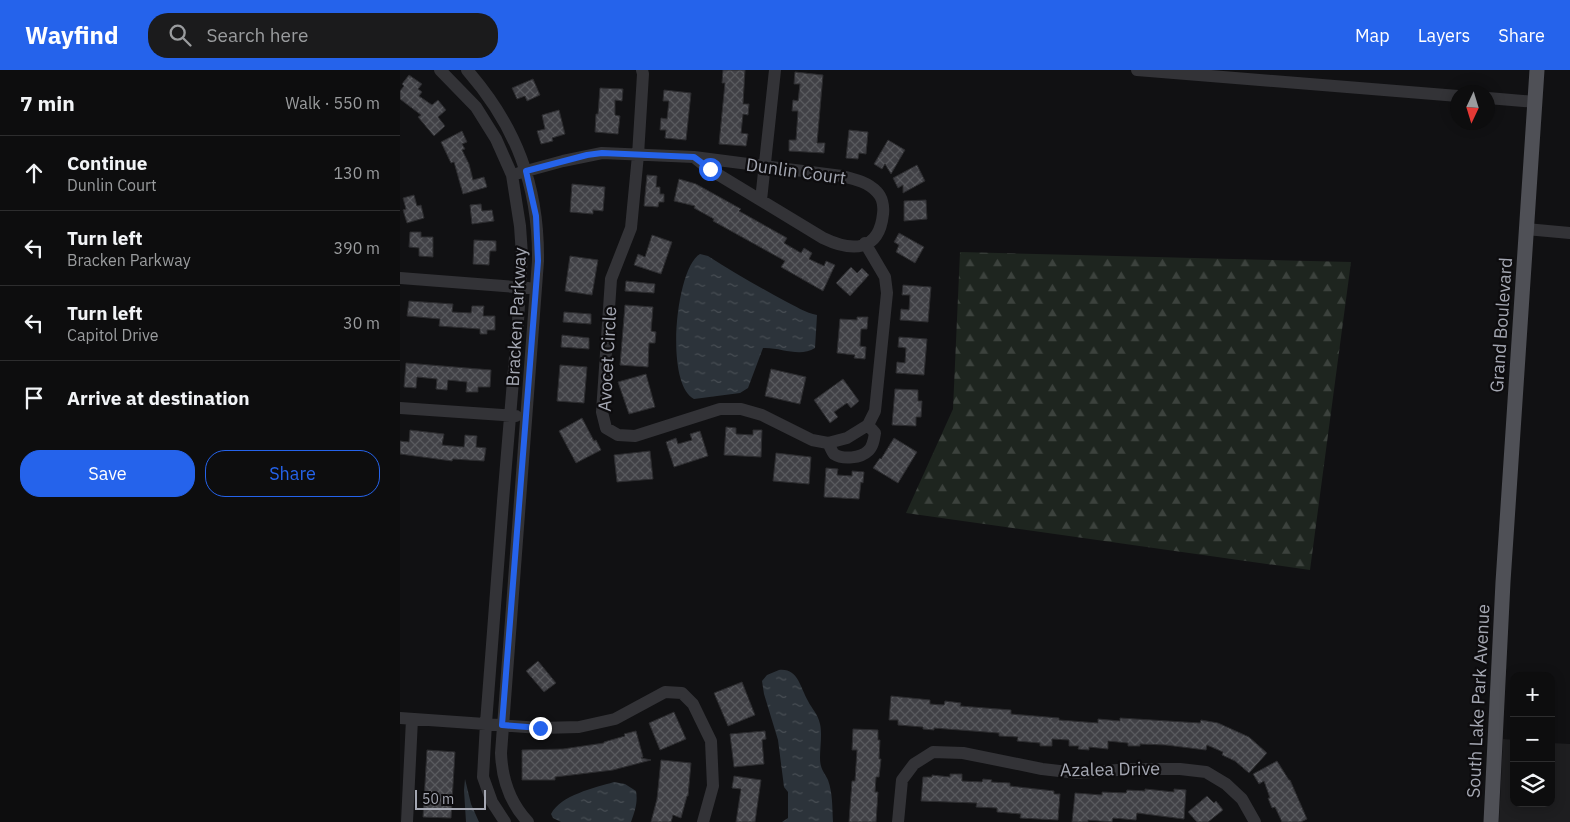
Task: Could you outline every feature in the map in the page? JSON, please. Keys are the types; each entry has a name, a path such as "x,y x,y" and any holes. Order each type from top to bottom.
{"main road":[{"name":"Grand Boulevard","path":"1503,582 1537,70"},
{"name":"South Lake Park Avenue","path":"1491,822 1503,582"}],"street":[{"name":"Bracken Parkway","path":"440,70 476,107 496,139 512,175 520,226 522,254 520,288 486,723 484,777 492,802 505,822"},
{"name":"Bracken Parkway","path":"466,70 490,97 516,143 534,199 538,233 536,288 501,753 504,779 512,799 528,822"},
{"path":"638,155 644,74 642,70"},
{"path":"761,200 775,70"},
{"path":"1137,70 1450,95"},
{"path":"1495,99 1535,102"},
{"name":"Dunlin Court","path":"512,175 587,155 602,153 694,157 842,176 862,181 878,192 884,206 882,227 872,241 865,244 855,247 838,245 823,238 710,169 694,157"},
{"name":"Avocet Circle","path":"638,155 631,228 611,279 602,412 606,428 618,435 635,436 720,408 741,409 762,415 812,440 828,443"},
{"path":"1526,229 1570,233"},
{"path":"865,244 885,277 887,292 875,411 868,425 847,438 828,443 834,454 844,457 856,457 869,451 874,441 875,433 868,425"},
{"path":"400,278 536,288"},
{"path":"400,408 526,417"},
{"path":"503,501 519,502"},
{"path":"407,822 406,718 540,728 579,727 615,719 666,692 682,693 694,704 711,741 713,786 703,822"},
{"name":"Azalea Drive","path":"898,822 902,780 914,764 933,752 963,753 1042,769 1076,773 1131,769 1180,769 1206,772 1226,784 1242,799 1255,822"}],"shaded area":[{"path":"1503,739 1510,740 1510,807 1555,807 1555,743 1570,744 1570,822 1499,822"}],"green space":[{"path":"960,252 1351,262 1310,570 906,513 953,409"}],"water":[{"path":"700,254 708,256 797,307 817,315 815,348 809,351 796,352 763,348 748,388 740,393 694,399 685,389 679,372 676,350 680,302 685,280 692,263"},
{"path":"779,670 790,672 798,680 819,720 821,729 820,762 831,790 833,822 782,822 788,818 788,792 784,787 778,740 762,681 767,675"},
{"path":"465,779 471,804 479,822 466,822"},
{"path":"614,782 625,784 636,791 636,806 631,822 561,822 553,818 551,814 556,807 570,797"}],"building":[{"path":"723,70 745,70 743,104 749,104 748,115 743,114 741,133 748,134 746,146 719,144 725,83 722,83"},
{"path":"795,72 823,75 817,143 825,143 824,153 789,151 789,140 796,140 798,111 792,111 793,100 798,101 800,84 794,84"},
{"path":"409,75 422,84 418,89 422,92 419,96 432,105 438,100 446,110 438,117 445,126 434,136 418,117 421,115 400,99 400,91 404,86 402,84"},
{"path":"533,79 540,95 527,101 525,96 517,99 512,88"},
{"path":"600,88 623,89 622,101 615,100 615,115 620,116 618,134 595,132"},
{"path":"664,90 691,93 686,140 665,138 666,130 660,130 661,118 667,119 669,101 663,101"},
{"path":"559,110 565,134 552,138 553,141 541,144 537,131 545,129 542,115"},
{"path":"849,130 868,132 866,154 859,153 858,159 846,158"},
{"path":"462,131 467,142 462,144 465,149 462,150 469,164 473,180 484,177 487,187 463,194 454,162 451,163 441,142"},
{"path":"888,140 905,150 891,174 885,164 882,169 874,164"},
{"path":"917,165 925,181 903,193 903,185 898,188 893,178"},
{"path":"647,175 657,176 656,187 660,187 660,194 664,194 664,202 659,202 658,207 644,206"},
{"path":"679,179 696,184 741,209 739,211 787,238 784,243 801,253 804,248 812,253 809,259 824,266 826,261 835,265 823,291 781,267 785,261 713,221 714,219 694,208 695,206 674,201"},
{"path":"572,184 605,187 603,211 593,210 593,214 570,212"},
{"path":"414,195 417,206 421,205 424,218 407,223 403,210 406,209 403,198"},
{"path":"926,200 927,219 904,221 904,201"},
{"path":"481,204 482,211 492,210 494,221 472,224 470,205"},
{"path":"410,232 421,232 421,237 433,237 433,257 419,256 419,248 409,247"},
{"path":"899,233 924,247 915,263 896,252 899,245 894,242"},
{"path":"652,235 672,242 661,274 634,265 638,254 645,257"},
{"path":"474,240 496,241 496,251 490,251 489,265 473,264"},
{"path":"570,256 598,260 592,295 565,291"},
{"path":"851,267 857,273 862,268 869,275 850,296 836,283"},
{"path":"626,281 655,284 654,293 625,291"},
{"path":"903,285 931,287 928,322 900,320 901,309 909,310 910,295 902,295"},
{"path":"409,301 453,304 452,312 471,313 472,306 484,306 483,316 495,316 495,330 487,330 487,334 480,334 480,329 439,326 440,319 407,316"},
{"path":"625,305 653,307 651,331 656,332 655,343 649,343 648,367 620,365"},
{"path":"564,312 591,314 591,324 563,322"},
{"path":"857,317 868,317 867,329 861,329 860,346 866,347 865,359 854,358 855,355 837,353 840,319 857,320"},
{"path":"562,335 589,338 589,349 561,347"},
{"path":"899,337 927,339 924,375 896,373 897,362 905,363 906,348 898,347"},
{"path":"406,363 491,370 490,387 478,387 478,392 466,392 467,382 448,380 447,390 436,389 437,379 417,377 416,388 404,387"},
{"path":"560,365 587,367 584,403 557,401"},
{"path":"771,369 806,377 800,404 765,396"},
{"path":"646,374 655,407 629,414 618,382"},
{"path":"843,379 859,401 851,408 847,403 834,412 838,417 830,423 814,400"},
{"path":"895,389 918,390 918,401 922,401 921,417 916,417 916,426 892,425"},
{"path":"582,418 601,450 576,463 559,431"},
{"path":"726,427 736,428 736,434 753,435 753,430 762,430 761,457 724,455"},
{"path":"410,430 444,434 442,445 464,447 465,435 477,436 476,447 486,448 484,461 453,459 452,461 400,454 400,441 409,442"},
{"path":"700,431 708,456 674,467 666,442 676,438 678,444 692,440 690,434"},
{"path":"894,438 917,452 898,483 873,468"},
{"path":"650,451 653,479 617,482 614,455"},
{"path":"776,453 811,457 809,484 773,481"},
{"path":"826,468 838,469 837,475 852,476 852,471 864,472 859,499 824,497"},
{"path":"538,661 556,683 544,692 526,671"},
{"path":"742,682 755,715 728,726 714,693"},
{"path":"891,696 930,700 930,704 944,705 945,701 961,703 960,706 1011,710 1011,714 1059,718 1059,720 1098,723 1098,719 1120,721 1120,718 1200,723 1201,720 1218,723 1249,737 1267,753 1249,773 1235,761 1222,755 1223,752 1207,745 1206,750 1166,745 1140,744 1140,746 1128,746 1128,743 1108,741 1108,749 1089,747 1089,750 1078,749 1079,746 1069,746 1069,740 1052,739 1052,746 1040,746 1040,743 1017,741 1018,737 999,736 999,733 934,728 934,730 923,729 923,727 898,725 898,720 889,720"},
{"path":"674,712 686,739 660,750 649,723"},
{"path":"853,729 878,730 878,740 880,740 879,759 881,759 879,777 876,777 875,792 878,792 876,822 849,822 852,781 855,781 857,750 852,750"},
{"path":"636,731 643,757 641,758 651,760 613,770 555,777 555,780 522,780 522,750 563,749 604,743"},
{"path":"765,731 766,739 762,740 764,764 734,767 730,734"},
{"path":"427,750 455,752 451,818 423,817"},
{"path":"661,760 691,763 688,796 681,818 673,815 671,822 651,822 657,799"},
{"path":"1277,761 1290,780 1307,819 1301,822 1282,822 1275,807 1272,808 1264,781 1259,784 1253,774"},
{"path":"950,774 962,774 962,781 982,782 983,779 992,780 991,782 1010,783 1010,786 1054,791 1054,794 1060,794 1058,820 1020,818 1021,814 997,812 997,808 976,807 977,803 921,801 923,777 932,777 932,775 950,777"},
{"path":"734,776 761,780 755,822 736,822 741,789 732,788"},
{"path":"1145,789 1174,792 1174,789 1186,790 1184,819 1137,813 1136,820 1113,818 1112,822 1088,820 1088,822 1072,822 1075,793 1102,795 1102,792 1126,793 1127,790 1145,791"},
{"path":"1207,796 1214,803 1216,801 1223,810 1208,822 1197,822 1188,812"}],"route":[{"path":"540,728 502,725 538,261 538,233 534,199 526,171 587,155 602,153 694,157 710,169"}]}
